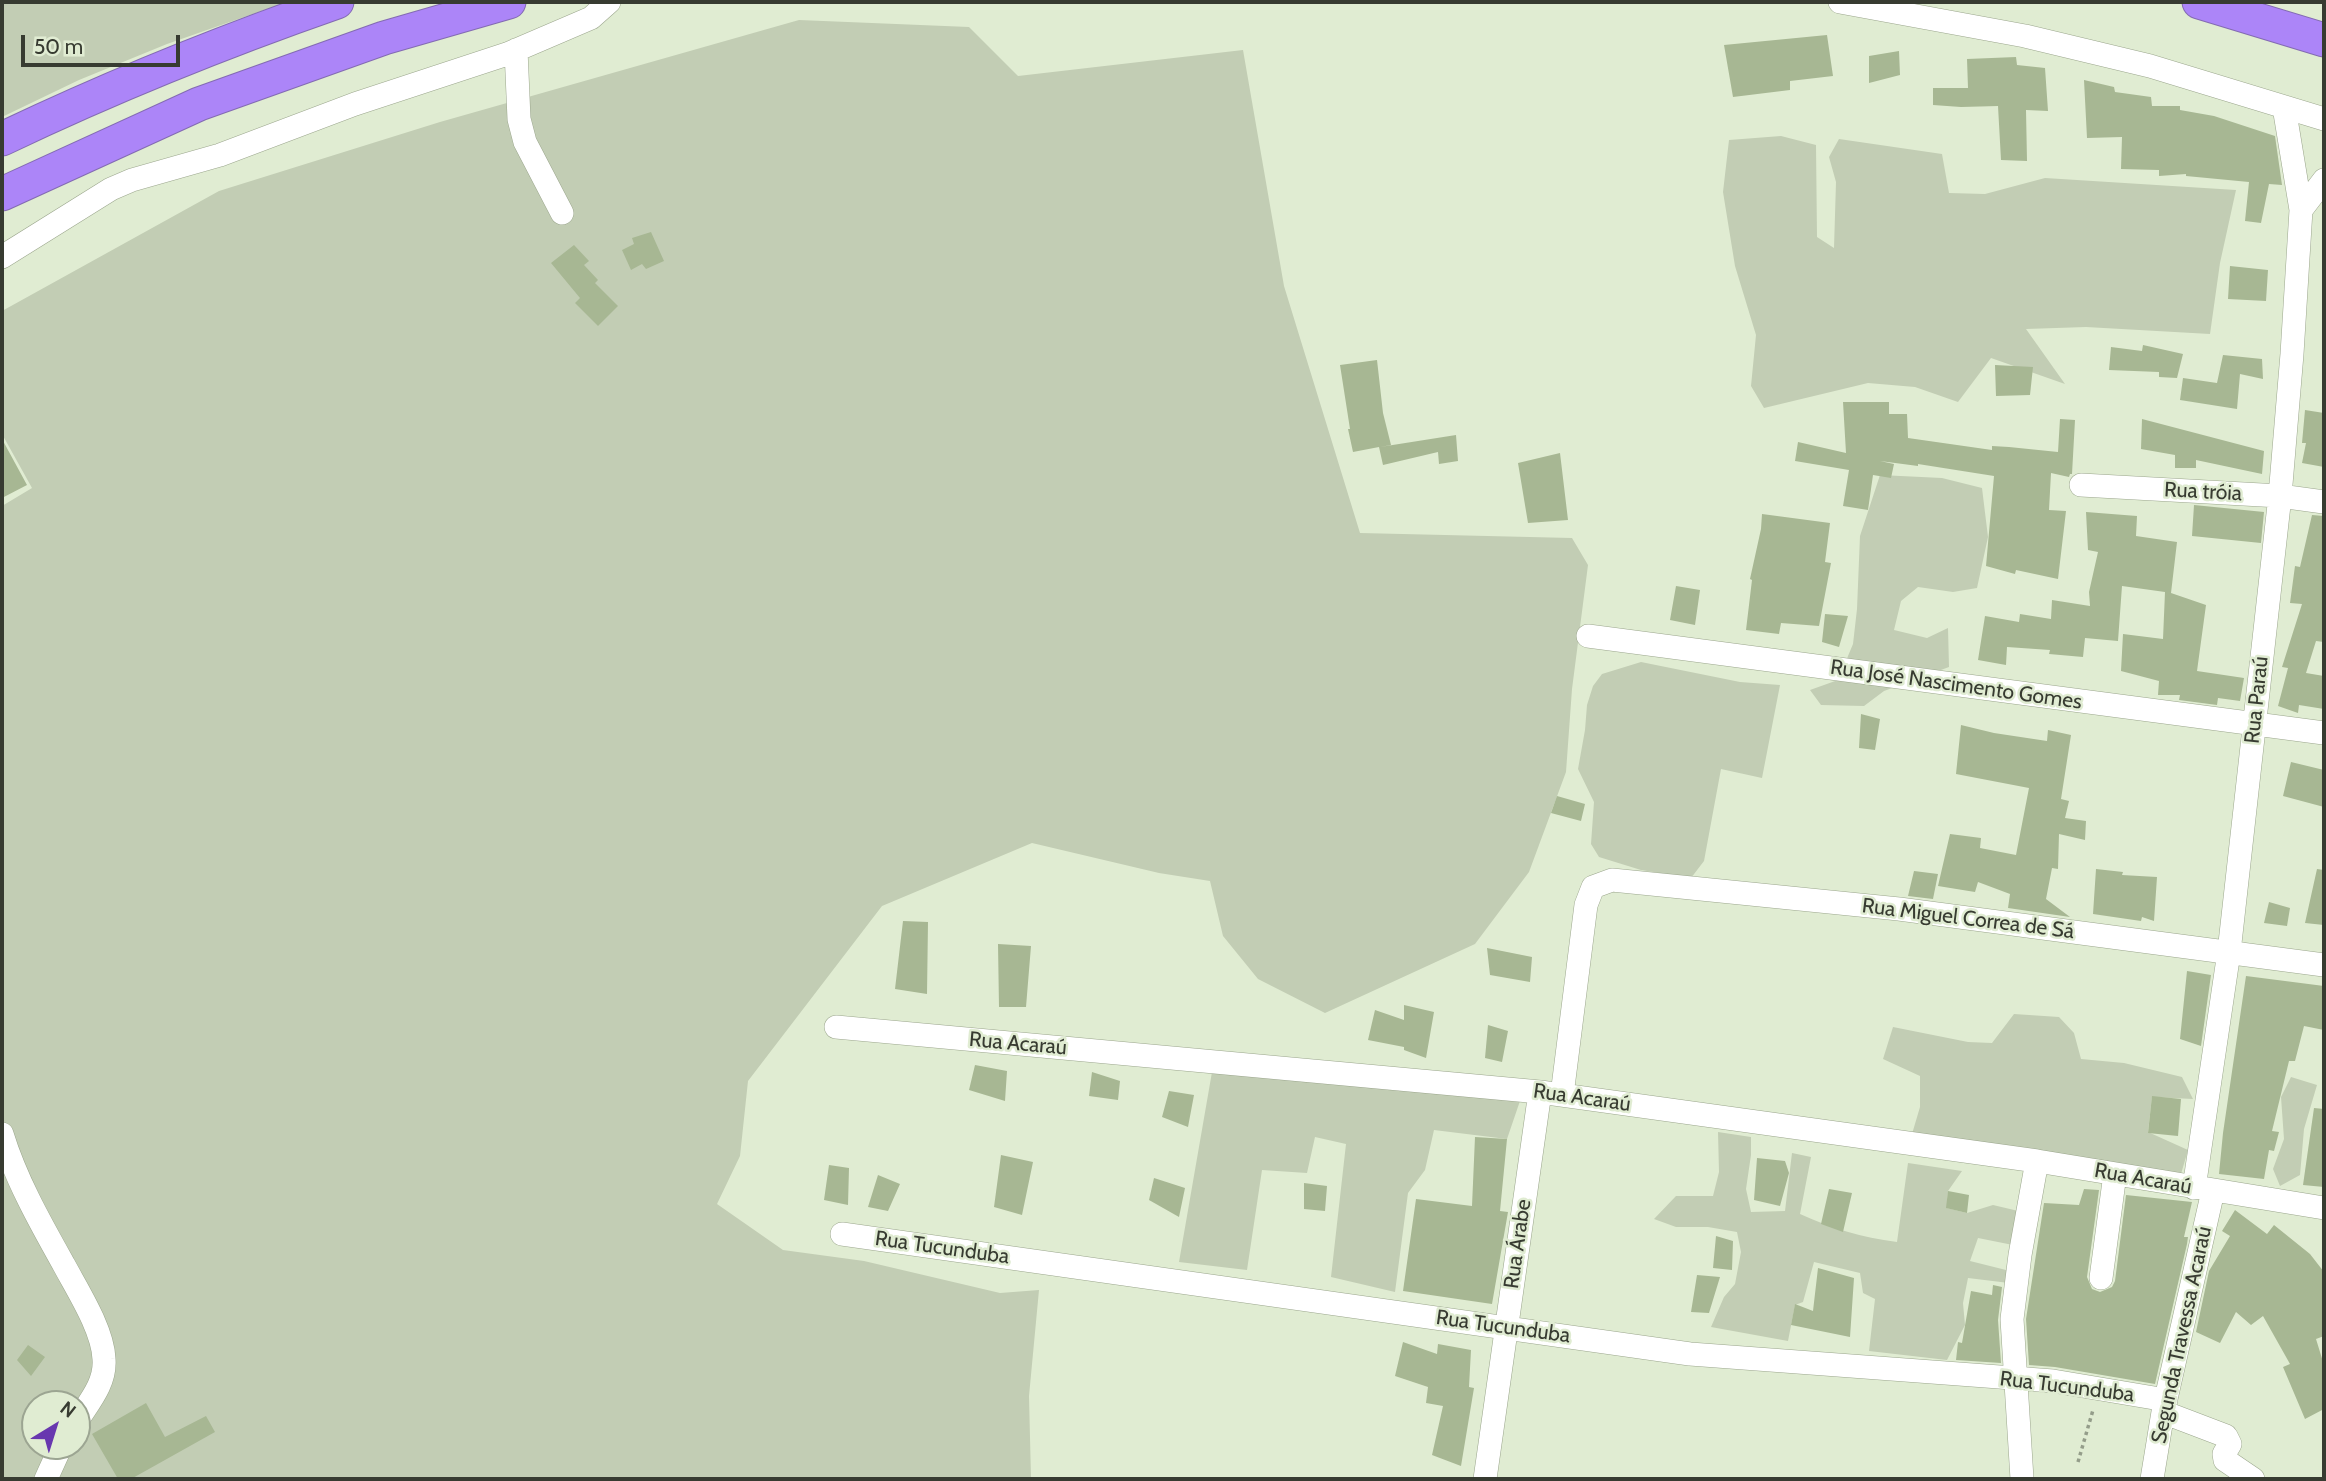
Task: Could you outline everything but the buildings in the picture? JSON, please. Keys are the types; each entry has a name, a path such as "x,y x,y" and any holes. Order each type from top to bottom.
{"highway":[{"path":"2,139 133,79 236,37 337,2"},
{"path":"2,194 199,104 384,38 509,2"},
{"path":"2199,2 2324,40"}],"street":[{"path":"2,257 94,197 132,180 220,155 355,104 516,50 591,18 609,2"},
{"path":"1840,2 1921,15 2150,66 2324,119"},
{"path":"516,50 519,119 524,142 562,213"},
{"name":"Rua Paraú","path":"2204,1189 2280,496 2298,282 2301,210 2284,107"},
{"path":"2301,210 2324,180"},
{"name":"Rua tróia","path":"2081,485 2280,496 2324,502"},
{"name":"Rua José Nascimento Gomes","path":"1588,636 2324,733"},
{"name":"Rua Miguel Correa de Sá","path":"1612,880 1886,908 2324,965"},
{"name":"Rua Árabe","path":"1485,1479 1507,1328 1586,905 1593,887 1612,880"},
{"name":"Rua Acaraú","path":"836,1027 1551,1093 2037,1161 2324,1210"},
{"path":"2,1134 15,1170 82,1298 100,1339 104,1358 102,1377 91,1400"},
{"path":"2022,1479 2012,1319 2037,1161"},
{"path":"2101,1278 2115,1174"},
{"name":"Segunda Travessa Acaraú","path":"2152,1479 2204,1189"},
{"name":"Rua Tucunduba","path":"842,1234 1690,1353 2053,1381 2099,1388 2164,1406 2226,1436 2230,1441 2224,1454 2225,1460 2253,1479"},
{"path":"46,1479 55,1460"}],"path":[{"path":"2078,1462 2099,1388"}],"green space":[{"path":"2,2 287,2 167,44 79,80 2,117"},
{"path":"799,20 969,27 1018,76 1243,50 1284,286 1360,533 1572,538 1588,565 1572,689 1566,772 1529,872 1475,944 1325,1013 1258,979 1223,936 1210,881 1159,873 1032,843 882,906 748,1081 740,1156 717,1204 783,1250 864,1261 1000,1293 1039,1290 1029,1396 1031,1479 2,1479 2,506 32,488 2,434 2,311 219,191 440,122"},
{"path":"1781,136 1816,145 1817,237 1834,248 1836,182 1829,157 1839,139 1942,154 1949,193 1985,194 2045,178 2236,190 2220,263 2210,334 2086,327 2026,329 2065,384 1991,358 1958,402 1915,387 1868,383 1764,408 1751,386 1756,335 1735,266 1723,192 1729,140"},
{"path":"1880,475 1942,478 1982,488 1988,537 1977,588 1953,592 1918,587 1901,601 1894,630 1927,638 1948,628 1949,667 1884,691 1864,706 1821,705 1810,690 1838,680 1853,644 1860,536"},
{"path":"1641,662 1740,682 1780,685 1762,778 1721,769 1704,861 1691,878 1641,870 1599,857 1591,844 1594,802 1578,769 1587,705 1593,686 1602,674"},
{"path":"2014,1014 2059,1017 2074,1033 2081,1059 2124,1063 2182,1077 2193,1099 2152,1097 2148,1132 2188,1150 2181,1174 1912,1134 1920,1107 1920,1076 1883,1059 1893,1027 1968,1042 1992,1043"},
{"path":"1212,1072 1521,1098 1507,1139 1434,1130 1425,1170 1408,1193 1395,1292 1331,1277 1346,1144 1315,1137 1307,1173 1262,1170 1247,1270 1179,1262"},
{"path":"2291,1077 2317,1085 2304,1129 2300,1175 2280,1186 2273,1169 2284,1139 2281,1097"},
{"path":"1718,1132 1751,1137 1746,1189 1751,1212 1785,1211 1792,1153 1811,1157 1800,1214 1847,1232 1884,1240 1897,1242 1908,1163 1962,1171 1948,1191 1947,1208 1967,1213 1993,1205 2031,1214 2023,1247 1978,1238 1970,1261 2010,1271 2009,1283 1968,1278 1963,1303 1965,1325 1947,1360 1869,1351 1875,1299 1863,1293 1860,1273 1814,1262 1803,1302 1795,1305 1788,1341 1711,1327 1724,1297 1735,1284 1741,1252 1737,1232 1708,1227 1676,1227 1654,1219 1676,1196 1713,1196 1719,1172"}]}
